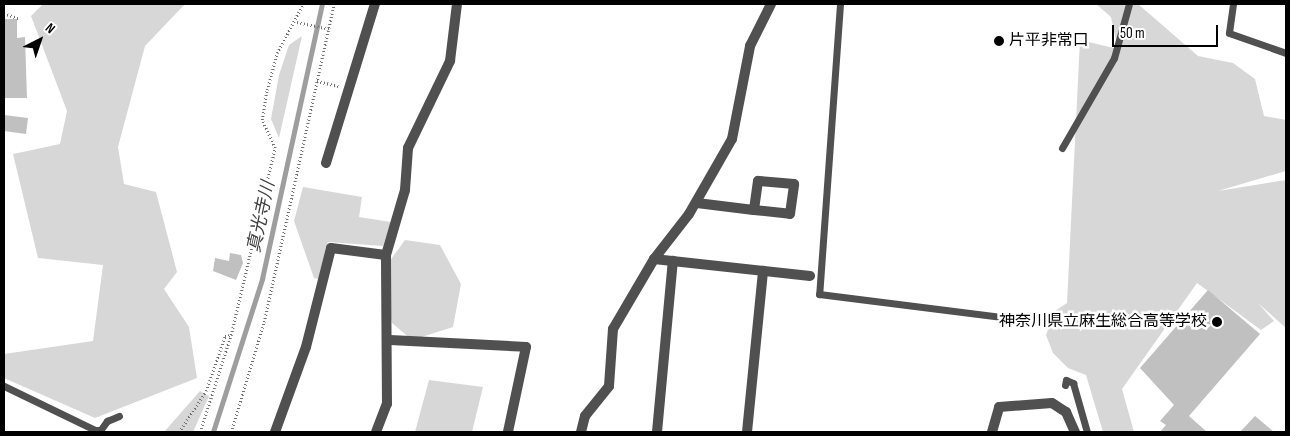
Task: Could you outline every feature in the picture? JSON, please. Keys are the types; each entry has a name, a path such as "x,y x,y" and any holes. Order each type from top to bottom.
{"street":[{"path":"326,163 375,4"},
{"path":"376,432 387,404 390,340 384,297 386,255 405,190 408,148 450,61 457,4"},
{"path":"580,432 585,416 609,386 613,329 654,259 696,203 732,138 750,46 771,4"},
{"path":"696,203 754,210 790,214 794,184 758,181 754,210"},
{"path":"275,432 306,347 331,248 386,255"},
{"path":"654,259 814,277"},
{"path":"657,432 673,261"},
{"path":"747,432 763,271"},
{"path":"390,340 526,347 508,432"},
{"path":"992,432 999,408 1052,403 1059,403 1082,431"}],"lane":[{"path":"840,4 814,277 819,294 1032,321"},
{"path":"1062,148 1114,58 1130,4"},
{"path":"1234,4 1229,33 1286,53"},
{"path":"1065,385 1066,380 1073,383 1082,431"},
{"path":"4,386 98,432 107,421 119,416"}],"path":[{"path":"200,432 231,335 275,148 262,120 266,90 277,53 297,22 303,4"},
{"path":"231,432 264,322 334,4"},
{"path":"4,13 20,19"},
{"path":"297,22 329,29"},
{"path":"317,81 349,88"},
{"path":"179,432 206,391 225,336 231,335"}],"shaded area":[{"path":"43,4 185,4 145,46 118,147 124,184 156,192 177,272 164,289 189,327 197,378 95,418 4,378 4,354 93,341 103,265 38,258 13,154 60,144 67,111 31,16"},
{"path":"1096,4 1138,4 1198,56 1233,63 1255,79 1264,116 1286,120 1286,171 1218,191 1286,180 1286,328 1258,303 1274,321 1261,330 1197,283 1122,389 1134,432 1103,432 1086,375 1068,368 1053,353 1046,335 1055,311 1067,303 1080,40 1118,49 1111,17"},
{"path":"302,36 279,138 271,119 279,75 289,45"},
{"path":"303,187 362,197 359,217 391,222 383,246 328,242 319,279 314,278 294,221"},
{"path":"405,240 440,245 461,284 453,327 412,340 392,323 381,273"},
{"path":"429,380 483,387 472,432 415,432"},
{"path":"200,391 209,396 193,432 164,432"}],"building":[{"path":"4,19 17,19 17,38 25,37 27,98 4,98"},
{"path":"4,115 28,118 26,134 4,131"},
{"path":"230,253 241,255 243,263 236,280 213,271 215,258 229,261"},
{"path":"1208,290 1260,334 1189,416 1207,432 1160,432 1166,425 1160,421 1174,405 1140,368"},
{"path":"1255,416 1274,432 1240,432"}],"waterway":[{"name":"真光寺川","path":"213,432 262,279 322,4"}],"place":[{"name":"片平非常口","path":"999,41"},
{"name":"神奈川県立麻生総合高等学校","path":"1217,322"}]}
